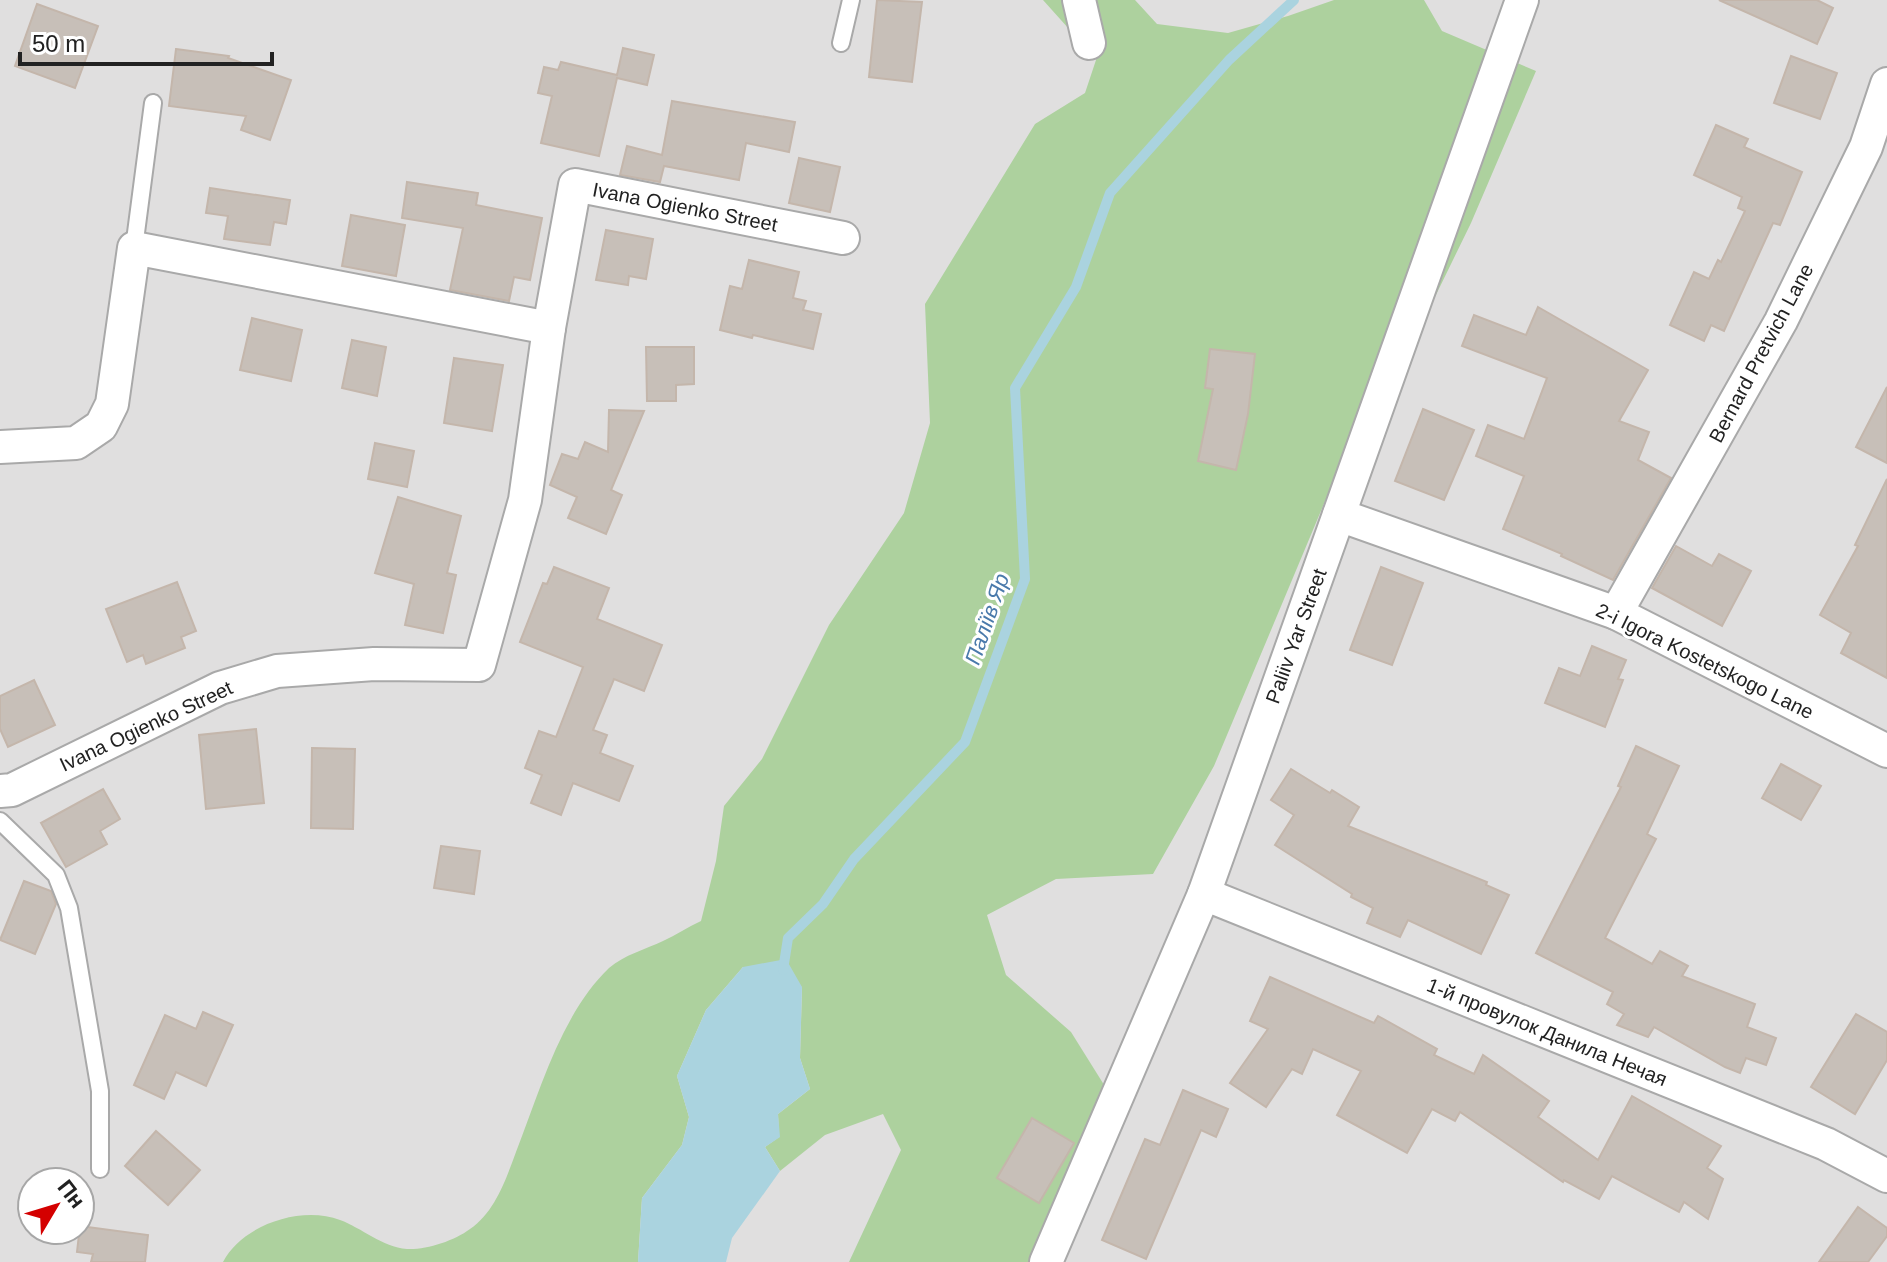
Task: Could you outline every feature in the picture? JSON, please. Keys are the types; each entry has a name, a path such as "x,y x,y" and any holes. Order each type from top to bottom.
{"street":[{"path":"1079,0 1089,43"},
{"name":"Paliiv Yar Street","path":"1046,1262 1204,894 1522,0"},
{"name":"Bernard Pretvich Lane","path":"1616,613 1781,321 1866,147 1887,84"},
{"name":"Ivana Ogienko Street","path":"0,791 12,790 220,688 277,671 374,664 479,665 525,500 549,328 575,185 843,238"},
{"path":"0,447 76,443 101,426 112,404 134,248 549,328"},
{"name":"2-i Igora Kostetskogo Lane","path":"1339,515 1616,613 1887,751"},
{"name":"1-й провулок Данила Нечая","path":"1204,894 1826,1144 1887,1176"}],"lane":[{"path":"841,43 851,0"},
{"path":"134,248 153,103"},
{"path":"0,821 56,875 69,908 100,1091 100,1169"}],"shaded area":[{"path":"0,0 1887,0 1887,1262 0,1262"}],"green space":[{"path":"1043,0 1135,0 1157,24 1228,33 1334,0 1424,0 1442,31 1536,71 1471,223 1432,303 1388,351 1214,766 1153,874 1056,879 987,915 1006,975 1071,1032 1106,1088 1035,1262 849,1262 901,1150 883,1114 825,1135 780,1171 765,1147 779,1137 778,1114 810,1089 800,1058 802,987 743,967 706,1010 677,1076 689,1117 682,1145 642,1198 638,1262 223,1262 232,1249 258,1228 291,1217 325,1216 340,1220 389,1245 407,1249 440,1244 470,1229 486,1214 499,1194 554,1054 592,987 621,959 701,921 716,861 724,806 762,759 829,625 904,513 930,423 925,304 1035,124 1085,93 1103,39 1069,29"}],"water":[{"path":"786,959 802,987 800,1058 810,1089 778,1114 780,1137 765,1147 780,1171 732,1238 726,1262 638,1262 642,1198 682,1145 689,1117 677,1076 706,1010 743,967"}],"building":[{"path":"877,0 922,2 912,82 869,77"},
{"path":"1719,0 1817,0 1833,8 1817,44"},
{"path":"37,4 98,26 75,88 15,66"},
{"path":"623,48 654,55 647,85 617,78 599,156 541,143 552,96 538,93 544,67 558,70 561,62 617,75"},
{"path":"176,49 229,56 291,80 270,140 241,130 246,116 169,106"},
{"path":"1791,56 1837,73 1820,119 1774,103"},
{"path":"672,101 795,122 789,152 746,143 739,180 664,166 660,182 620,175 627,146 662,155"},
{"path":"1716,125 1748,139 1744,147 1802,172 1780,225 1773,223 1724,331 1711,325 1704,341 1670,325 1694,272 1709,279 1718,260 1721,262 1745,211 1738,208 1742,197 1694,175"},
{"path":"799,158 840,167 830,212 789,203"},
{"path":"407,182 478,193 476,205 542,218 530,280 514,277 509,301 450,290 463,228 402,218"},
{"path":"210,188 290,200 286,224 274,222 270,245 224,239 228,216 206,213"},
{"path":"351,215 405,225 396,276 342,266"},
{"path":"606,230 653,239 646,279 629,276 628,285 596,280"},
{"path":"749,260 799,272 793,298 806,301 803,310 821,314 813,349 720,330 730,286 742,289"},
{"path":"1538,307 1648,370 1619,421 1649,432 1638,460 1671,478 1613,580 1503,529 1524,476 1476,456 1488,425 1524,439 1547,378 1462,346 1474,315 1526,335"},
{"path":"252,318 302,330 291,381 240,370"},
{"path":"352,340 386,347 377,396 342,388"},
{"path":"646,347 694,347 694,384 676,385 676,401 647,401"},
{"path":"1210,349 1255,354 1248,414 1236,470 1198,461 1213,389 1205,388"},
{"path":"454,358 503,365 492,431 444,423"},
{"path":"1887,387 1887,463 1856,447"},
{"path":"1423,409 1474,430 1444,500 1395,481"},
{"path":"609,410 644,411 611,490 622,495 606,534 568,518 577,497 550,485 562,454 578,459 585,442 608,452"},
{"path":"375,443 414,451 407,487 368,479"},
{"path":"1887,479 1887,678 1841,653 1851,633 1820,615 1858,546 1855,545"},
{"path":"398,497 461,516 447,573 456,575 443,633 405,625 414,584 375,573"},
{"path":"1676,546 1712,566 1719,554 1751,571 1722,626 1652,588"},
{"path":"554,567 609,588 597,619 662,645 644,691 614,679 593,730 607,735 600,753 633,766 619,801 573,783 561,815 531,803 542,775 525,768 539,731 556,737 583,667 520,642 543,583 547,584"},
{"path":"1381,567 1423,583 1392,665 1350,650"},
{"path":"177,582 196,631 181,637 185,648 146,664 143,655 127,662 106,609"},
{"path":"1592,646 1626,660 1618,679 1623,680 1605,727 1545,703 1559,668 1580,676"},
{"path":"34,680 55,725 8,747 0,729 0,696"},
{"path":"256,729 264,803 206,809 199,735"},
{"path":"1636,746 1679,766 1647,834 1656,839 1605,938 1652,964 1660,951 1688,966 1682,976 1755,1004 1747,1027 1776,1038 1766,1065 1746,1058 1740,1073 1654,1027 1648,1037 1617,1025 1624,1014 1607,1004 1613,992 1536,953 1621,787 1618,786"},
{"path":"312,748 355,749 353,829 311,828"},
{"path":"1781,764 1821,786 1801,820 1762,798"},
{"path":"1291,769 1359,807 1348,826 1487,882 1486,885 1509,895 1481,954 1408,920 1400,937 1367,923 1373,908 1351,897 1352,894 1275,845 1294,815 1271,800"},
{"path":"103,789 120,819 100,831 107,844 66,867 41,823"},
{"path":"441,846 480,851 474,894 434,888"},
{"path":"24,881 51,891 56,904 35,954 0,940"},
{"path":"1270,977 1374,1023 1378,1016 1437,1049 1434,1055 1474,1074 1483,1055 1549,1101 1538,1117 1598,1160 1632,1096 1721,1146 1707,1168 1723,1179 1708,1219 1684,1202 1679,1212 1612,1176 1599,1199 1563,1182 1460,1112 1455,1121 1432,1109 1407,1153 1337,1115 1361,1071 1313,1049 1302,1074 1292,1069 1266,1107 1230,1083 1268,1029 1250,1021"},
{"path":"203,1012 233,1025 206,1086 176,1072 164,1099 134,1085 165,1015 196,1029"},
{"path":"1856,1014 1887,1032 1887,1060 1855,1114 1811,1087"},
{"path":"1183,1090 1228,1109 1216,1137 1201,1130 1146,1259 1102,1240 1145,1139 1160,1145"},
{"path":"1032,1118 1074,1143 1039,1203 997,1178"},
{"path":"156,1131 200,1170 168,1205 125,1166"},
{"path":"1858,1207 1887,1228 1887,1236 1868,1262 1819,1262"},
{"path":"96,1228 148,1235 145,1262 91,1262 93,1254 77,1252 78,1246 96,1246"}],"waterway":[{"name":"Паліїв Яр","path":"783,970 788,938 823,904 854,859 965,742 1025,579 1015,388 1076,287 1110,193 1229,60 1294,0"}]}
